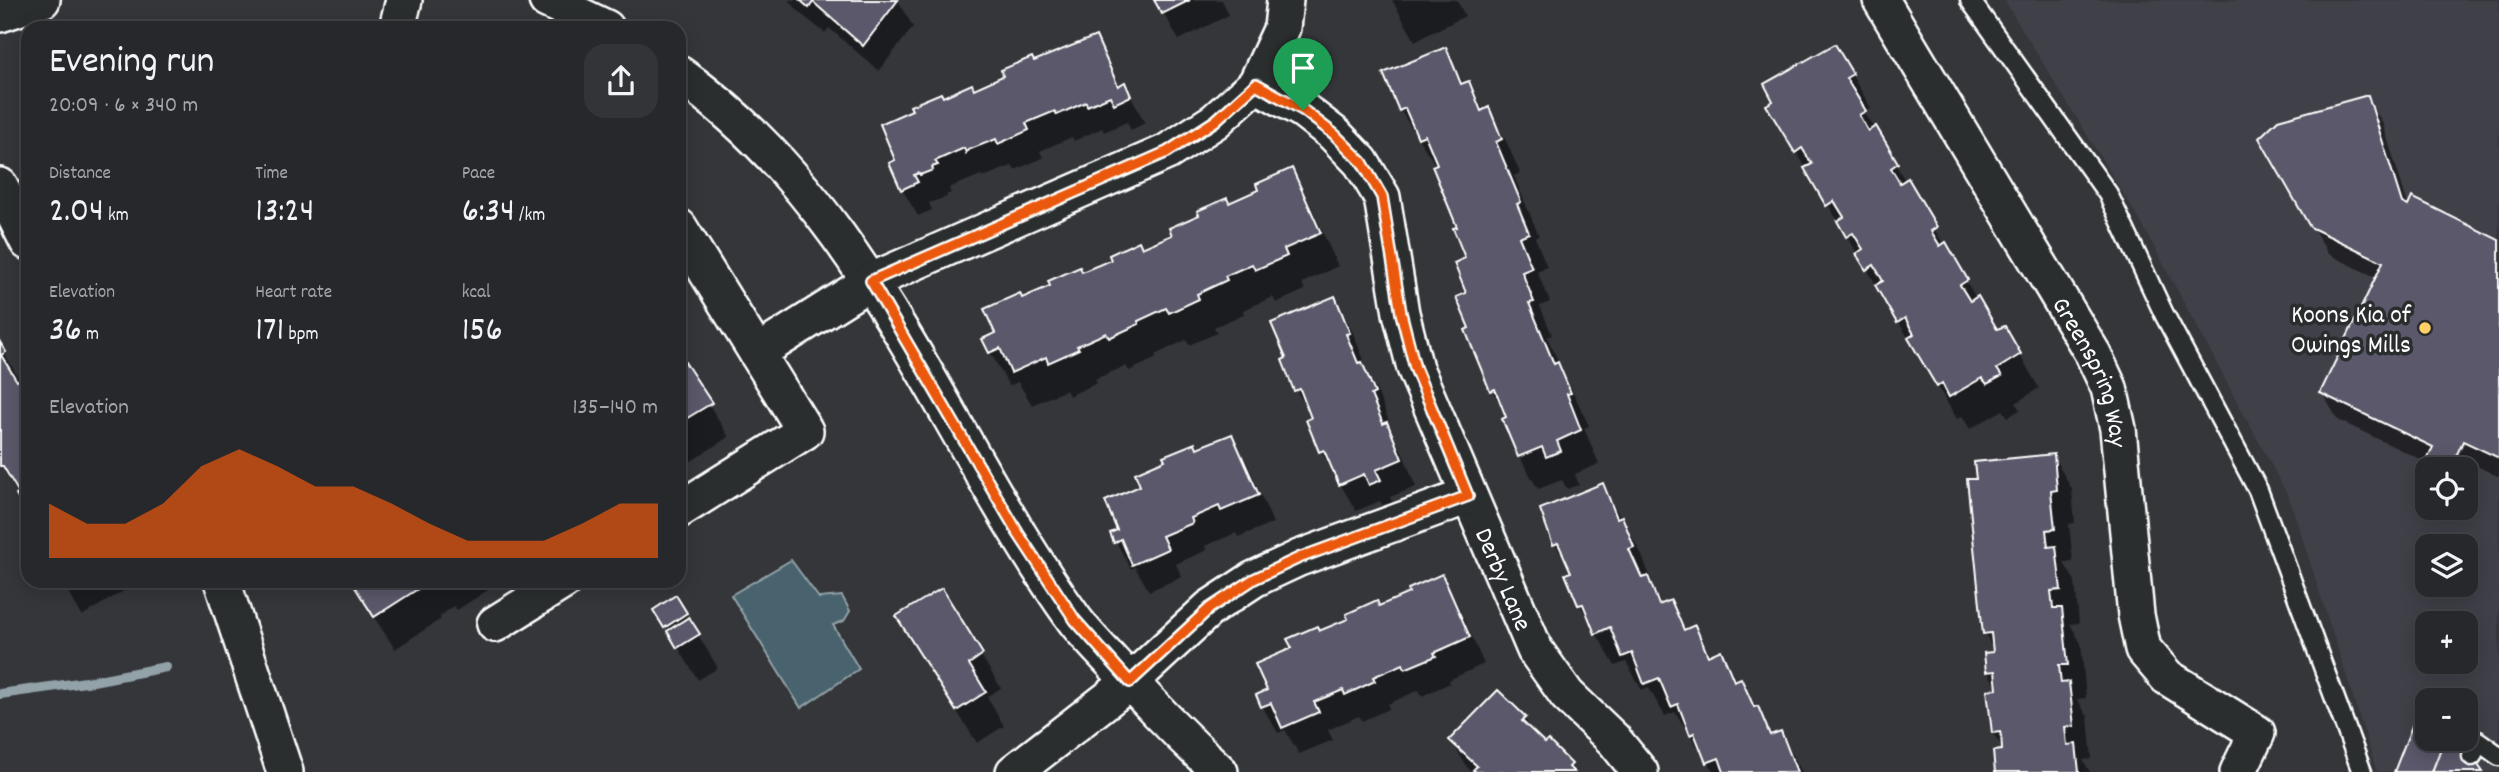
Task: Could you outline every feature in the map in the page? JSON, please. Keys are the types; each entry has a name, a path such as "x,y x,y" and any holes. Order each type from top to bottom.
{"street":[{"path":"0,15 42,0"},
{"path":"399,21 404,0"},
{"path":"547,0 591,21"},
{"path":"757,352 871,281 1167,152 1215,121 1256,84 1282,28 1286,0"},
{"name":"Greenspring Way","path":"1881,0 2093,354 2109,388 2118,429 2136,615 2143,649 2167,677 2257,733 2238,772"},
{"path":"686,79 737,119 790,173 830,222 871,281 1018,533 1075,620 1130,682 1220,772"},
{"name":"Derby Lane","path":"1256,84 1303,110 1334,134 1362,162 1382,197 1401,313 1415,368 1535,650 1567,695 1615,740 1640,772"},
{"path":"0,186 21,228"},
{"path":"686,238 805,431 686,506"},
{"path":"1014,772 1130,682 1210,608 1254,579 1299,558 1468,496"},
{"path":"224,588 285,772"},
{"path":"495,624 553,588"}],"lane":[{"path":"1970,0 2108,194 2164,314 2258,491 2362,772"},
{"path":"2472,756 2478,741 2499,756"}],"shaded area":[{"path":"2004,0 2499,0 2499,772 2377,772 2290,500 2140,221"}],"water":[{"path":"791,560 819,598 842,596 850,611 844,621 833,625 859,669 801,708 731,595"}],"building":[{"path":"800,0 898,0 863,46 813,2 809,8"},
{"path":"1154,0 1190,0 1162,14"},
{"path":"1096,36 1118,86 1125,82 1131,96 1114,104 1110,96 1087,106 1086,102 1057,115 1055,111 1026,123 1029,130 998,144 996,139 966,153 964,148 935,161 938,165 932,167 933,170 914,175 918,182 901,190 889,163 895,160 880,124 912,110 910,106 941,93 943,97 972,84 974,89 1003,76 1001,70 1032,57 1034,61"},
{"path":"1835,44 1853,74 1846,78 1866,111 1859,115 1868,131 1876,126 1898,163 1891,168 1900,183 1908,178 1937,227 1931,231 1940,246 1946,242 1968,280 1960,285 1970,301 1978,296 1997,329 2005,326 2021,354 1997,369 2002,376 1987,384 1982,378 1949,397 1942,383 1937,387 1908,338 1914,334 1905,318 1897,323 1875,285 1883,281 1874,265 1866,270 1856,254 1863,249 1853,233 1846,237 1837,221 1844,217 1834,201 1826,206 1804,168 1812,164 1802,148 1795,153 1766,105 1773,101 1764,84"},
{"path":"1446,47 1461,84 1469,81 1481,111 1489,107 1502,139 1496,142 1521,202 1517,204 1529,233 1519,237 1532,268 1522,272 1534,302 1529,303 1554,364 1558,362 1571,393 1567,394 1581,430 1557,441 1561,451 1546,457 1542,447 1518,457 1502,419 1506,417 1495,389 1490,391 1465,330 1469,328 1456,297 1466,293 1454,263 1465,258 1453,228 1457,227 1432,166 1437,164 1425,135 1418,138 1405,108 1399,111 1383,73"},
{"name":"Koons Kia of Owings Mills","path":"2368,95 2402,203 2408,206 2412,197 2499,240 2499,458 2463,441 2456,457 2428,457 2433,447 2320,393 2383,262 2310,227 2259,138 2278,120"},
{"path":"1292,168 1321,233 1284,249 1287,256 1255,270 1252,264 1225,276 1227,280 1197,294 1199,299 1169,313 1166,308 1109,338 1106,333 1048,363 1046,357 1011,373 1000,348 989,353 982,339 995,333 984,309 1020,293 1022,298 1050,286 1048,281 1080,267 1082,272 1111,260 1109,255 1139,241 1142,248 1172,235 1169,228 1199,215 1197,211 1227,198 1229,203 1258,190 1256,184"},
{"path":"1335,296 1350,333 1346,334 1375,393 1371,395 1383,424 1387,422 1402,459 1376,470 1381,480 1369,485 1364,474 1339,485 1324,450 1319,452 1306,420 1311,418 1300,389 1294,391 1282,360 1286,358 1271,323"},
{"path":"0,342 6,352 1,355 17,381 21,379 21,503 16,495 19,493 3,466 0,466"},
{"path":"686,364 712,403 686,419"},
{"path":"1232,434 1259,495 1221,511 1219,506 1191,518 1193,523 1162,536 1168,549 1132,565 1121,539 1114,543 1110,533 1117,530 1105,501 1140,486 1135,473 1165,460 1163,456 1195,443 1197,448"},
{"path":"2054,454 2057,490 2051,491 2055,529 2046,530 2048,547 2056,546 2061,590 2051,591 2053,608 2062,608 2068,665 2059,665 2061,683 2069,682 2074,726 2065,727 2067,745 2076,744 2079,772 1995,772 1993,751 2002,750 2001,732 1992,733 1987,690 1997,689 1995,671 1986,672 1984,653 1993,652 1991,633 1983,634 1967,479 1976,479 1974,462"},
{"path":"1603,483 1617,518 1622,516 1634,547 1629,549 1642,578 1648,576 1659,605 1671,600 1684,630 1695,625 1708,656 1721,650 1734,681 1741,678 1754,707 1758,706 1770,735 1781,731 1797,772 1724,772 1719,758 1706,763 1694,733 1690,735 1678,704 1671,707 1659,678 1644,684 1632,653 1622,657 1610,627 1595,634 1583,604 1578,605 1565,574 1571,572 1558,543 1553,545 1540,509"},
{"path":"1442,574 1470,637 1405,669 1403,664 1373,677 1375,681 1345,695 1343,690 1314,702 1319,712 1282,728 1271,703 1261,707 1256,695 1267,690 1255,664 1292,648 1287,639 1317,626 1319,631 1348,619 1346,614 1377,600 1379,606"},
{"path":"355,588 419,588 374,617"},
{"path":"942,588 983,654 969,664 986,692 956,711 896,616"},
{"path":"676,595 687,613 664,628 653,610"},
{"path":"689,617 700,634 677,648 667,631"},
{"path":"1498,690 1526,717 1522,721 1545,743 1548,740 1572,764 1569,767 1574,772 1473,770 1477,766 1449,740"},
{"path":"2415,718 2415,751 2440,751 2432,772 2394,772"},
{"path":"2440,751 2468,751 2483,772 2432,772"}],"waterway":[{"path":"0,694 166,667"}],"place":[{"name":"Koons Kia of Owings Mills","path":"2425,328"}],"route":[{"path":"1256,84 1303,110 1334,134 1362,162 1382,197 1401,313 1415,368 1468,496 1299,558 1254,579 1210,608 1130,682 1075,620 1018,533 871,281 1167,152 1215,121 1256,84"}]}
